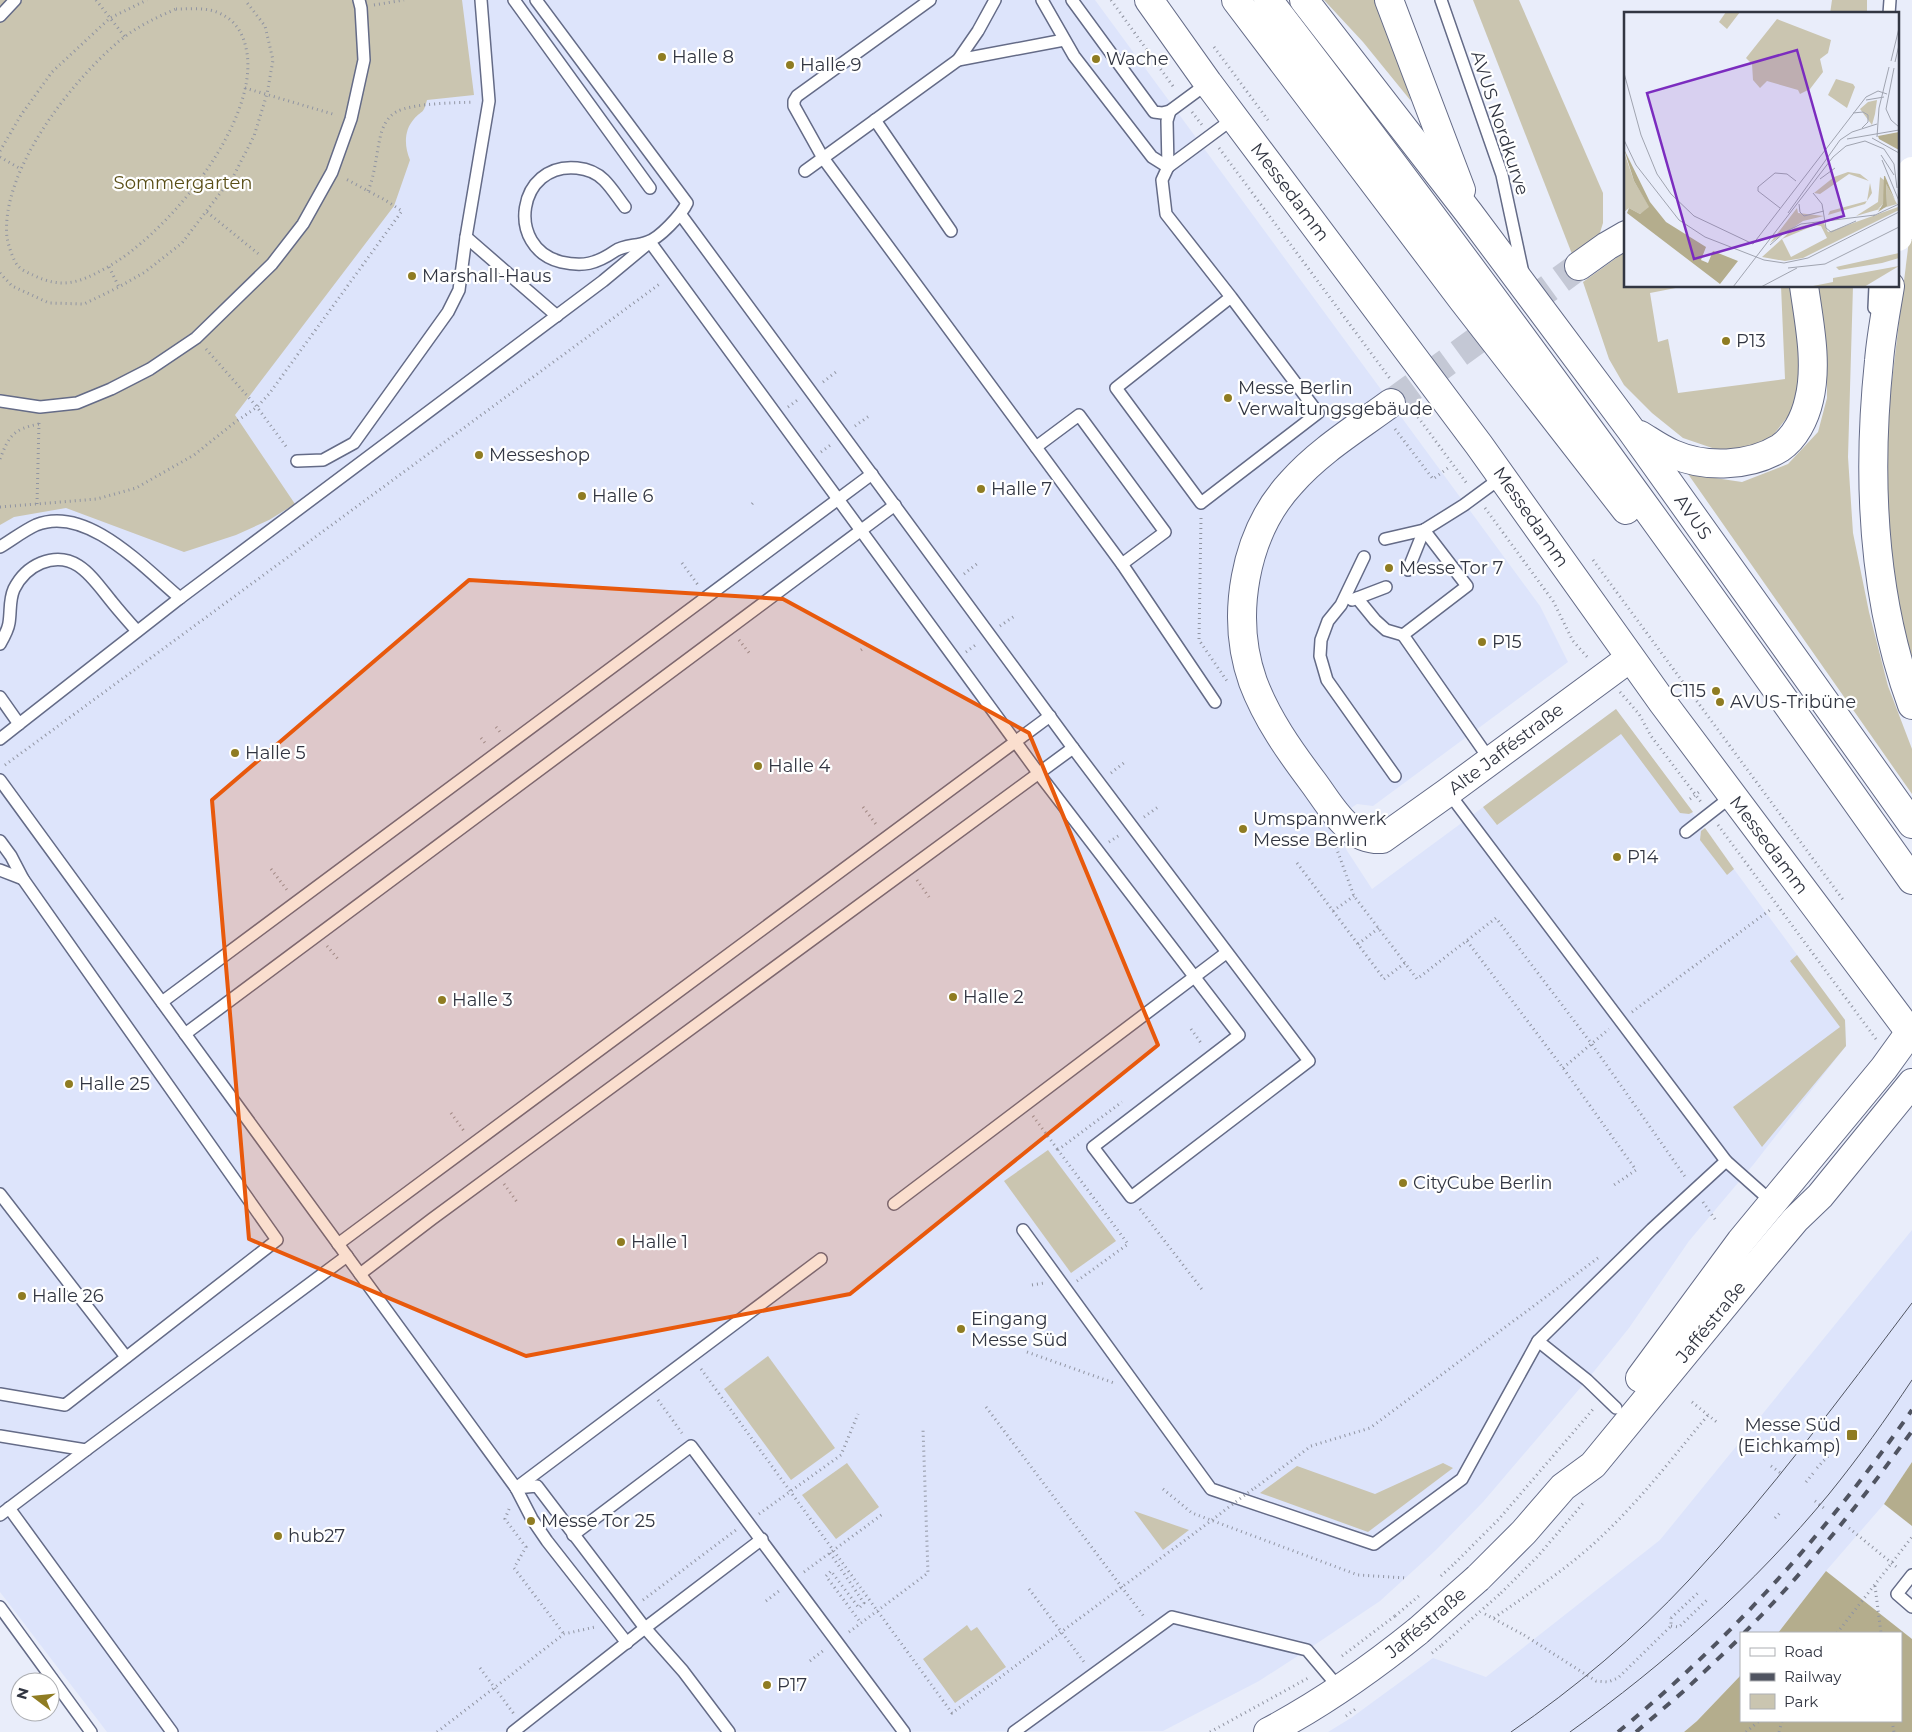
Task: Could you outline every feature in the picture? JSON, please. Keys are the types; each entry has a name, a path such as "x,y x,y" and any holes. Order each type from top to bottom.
{"main road":[{"name":"Messedamm","path":"1148,0 1502,477 1630,658 1911,1034"},
{"path":"1236,0 1462,299 1657,550 1707,590"},
{"path":"1268,0 1467,263 1707,590 1912,880"},
{"name":"AVUS","path":"1304,0 1469,213 1631,430 1912,824"},
{"path":"1389,0 1469,213"},
{"path":"1900,228 1912,171"},
{"path":"1579,266 1624,236"},
{"path":"1631,430 1673,454 1701,462 1735,463 1759,458 1781,447 1798,429 1809,400 1812,367 1810,326 1804,288"},
{"path":"1890,288 1879,360 1875,404 1873,491 1880,569 1893,644 1912,705"},
{"name":"Alte Jafféstraße","path":"1393,415 1310,464 1290,484 1265,520 1252,553 1244,585 1242,610 1245,650 1252,680 1276,729 1289,750 1347,827 1371,840 1382,839 1630,658"},
{"name":"Jafféstraße","path":"1563,1487 1582,1450 1657,1358 1741,1241 1911,1034"},
{"name":"Jafféstraße","path":"1268,1732 1333,1679 1380,1661 1418,1631 1478,1578 1524,1532 1563,1487 1593,1465 1795,1220 1820,1196 1912,1083"},
{"path":"1772,1202 1795,1220"}],"lane":[{"path":"0,16 14,0"},
{"path":"296,462 323,460 354,444 448,312 459,290 489,101 481,0"},
{"path":"514,0 650,188"},
{"path":"0,738 180,598 603,281 681,215 687,203 536,0"},
{"path":"930,0 797,96 794,106 824,158 1122,564 1215,702"},
{"path":"804,171 958,60 996,0"},
{"path":"1042,0 1074,56 1152,157 1168,167"},
{"path":"1072,0 1154,112 1162,114 1170,111 1208,83"},
{"name":"AVUS Nordkurve","path":"1441,0 1502,175 1526,288"},
{"path":"0,401 40,407 77,402 111,390 150,369 196,338 272,264 303,224 332,172 350,119 364,60 360,4"},
{"path":"958,60 1064,40"},
{"path":"1170,111 1167,122 1168,167 1162,180 1166,214 1231,297 1318,412 1201,503 1116,388 1231,297"},
{"path":"1168,167 1234,118"},
{"path":"874,120 951,231"},
{"path":"625,207 604,179 593,172 565,168 553,171 534,186 527,199 524,215 532,242 540,251 552,259 576,265 600,261 619,249 650,242"},
{"path":"650,242 1039,774 1239,1035 1093,1147 1131,1197 1309,1060 1226,953 1073,748 681,215"},
{"path":"466,237 557,316"},
{"path":"1875,288 1875,404"},
{"path":"1036,447 1078,416 1165,532 1122,564"},
{"path":"162,1002 872,474"},
{"path":"1385,539 1424,530 1464,505 1502,477"},
{"path":"185,1034 895,505"},
{"path":"0,547 38,525 59,521 78,524 96,531 122,549 180,598"},
{"path":"1408,570 1424,530"},
{"path":"1403,634 1467,586 1424,530"},
{"path":"1364,556 1341,605 1328,621 1321,640 1320,656 1327,680 1395,776"},
{"path":"0,644 9,623 10,601 19,580 34,566 52,560 72,562 82,566 137,631"},
{"path":"1341,605 1386,587"},
{"path":"1357,598 1386,630 1403,634 1461,708 1490,760"},
{"path":"0,697 19,724"},
{"path":"338,1244 1050,716"},
{"path":"360,1274 432,1219 1073,748"},
{"path":"0,780 516,1488 546,1541 627,1643"},
{"path":"1448,792 1726,1161 1772,1202"},
{"path":"1686,832 1732,796"},
{"path":"0,841 11,856 22,879 277,1240 65,1405 0,1394"},
{"path":"0,870 22,879"},
{"path":"894,1204 1226,953"},
{"path":"1023,1230 1211,1489 1374,1544 1462,1479 1538,1341 1652,1228 1726,1161"},
{"path":"0,1194 126,1357"},
{"path":"172,1732 4,1511 347,1256"},
{"path":"516,1488 821,1259"},
{"path":"1538,1341 1588,1380 1616,1408"},
{"path":"0,1436 86,1450"},
{"path":"573,1535 691,1446 904,1732"},
{"path":"516,1488 537,1486 645,1628 683,1671 729,1732"},
{"path":"512,1732 762,1539"},
{"path":"1911,1577 1897,1594 1912,1607"},
{"path":"0,1606 91,1732"},
{"path":"1014,1732 1172,1617 1307,1650 1333,1679"}],"path":[{"path":"96,0 125,36"},
{"path":"0,151 21,115 52,72 110,18 147,0"},
{"path":"0,273 12,286 49,303 84,304 145,272 182,243 234,175 254,136 267,94 273,60 265,26 245,0"},
{"path":"360,4 404,0"},
{"path":"1111,0 1202,125"},
{"path":"176,9 202,9 218,12 233,21 245,40 248,63 245,88 239,112 224,142 202,177 170,217 127,256 83,281 62,283 41,279 19,267 9,248 5,227 7,203 19,168 36,136 70,91 125,36 142,24 176,9"},
{"path":"245,88 335,114"},
{"path":"368,191 374,173 383,127 396,112 442,104 489,101"},
{"path":"0,156 19,168"},
{"path":"0,507 97,499 136,488 194,455 257,406 269,394 402,212 332,172"},
{"path":"207,212 272,264"},
{"path":"109,267 119,287"},
{"path":"0,768 673,274"},
{"path":"196,338 257,406 296,462"},
{"path":"37,504 40,407"},
{"path":"1393,415 1433,479 1448,468"},
{"path":"0,459 8,438 17,430 39,424"},
{"path":"1639,714 1651,736 1863,1021"},
{"path":"1719,736 1724,733"},
{"path":"1690,799 1699,792"},
{"path":"1335,846 1354,896 1417,979 1496,918 1591,1044 1717,1222"},
{"path":"1297,863 1384,979 1405,963"},
{"path":"1333,912 1354,896"},
{"path":"1563,1068 1620,1020 1770,910"},
{"path":"1358,944 1379,928"},
{"path":"1467,941 1563,1068 1636,1170 1614,1185"},
{"path":"1025,1105 1058,1150"},
{"path":"1144,1214 1204,1292"},
{"path":"1077,1281 1121,1249"},
{"path":"692,1357 952,1713 1312,1446 1370,1428 1599,1257"},
{"path":"1027,1352 1141,1392"},
{"path":"650,1388 691,1446"},
{"path":"1692,1402 1719,1424"},
{"path":"986,1407 1134,1604"},
{"path":"774,1504 841,1455 858,1414"},
{"path":"1494,1618 1539,1587 1602,1536 1651,1486 1708,1415"},
{"path":"830,1553 864,1603 859,1608 831,1571 826,1576 861,1622 928,1573 923,1429"},
{"path":"1806,1482 1828,1456"},
{"path":"1771,1466 1782,1474"},
{"path":"516,1488 505,1519 526,1547 514,1568 564,1634"},
{"path":"1163,1489 1192,1514 1358,1575 1407,1578"},
{"path":"1816,1501 1825,1509"},
{"path":"1775,1518 1781,1512"},
{"path":"818,1562 884,1514"},
{"path":"1849,1528 1911,1577"},
{"path":"631,1610 736,1530"},
{"path":"1838,1632 1912,1537"},
{"path":"1441,1576 1455,1563"},
{"path":"1875,1586 1881,1632"},
{"path":"1029,1589 1075,1648"},
{"path":"1210,1732 1333,1679 1395,1616 1426,1590"},
{"path":"766,1601 779,1591"},
{"path":"1485,1614 1524,1635 1596,1681 1608,1682 1618,1678 1671,1626 1671,1618 1699,1592"},
{"path":"1442,1645 1501,1593"},
{"path":"1671,1626 1679,1627 1708,1600"},
{"path":"437,1732 564,1634 612,1624"},
{"path":"810,1661 822,1651"},
{"path":"480,1668 522,1724"},
{"path":"1746,1732 1758,1722"}],"highlighted area":[{"path":"469,580 783,599 1029,733 1158,1045 850,1294 526,1356 249,1239 212,800"}],"shaded area":[{"path":"0,0 1095,0 1540,606 1568,662 1373,806 1357,804 1329,823 1372,889 1616,709 1845,1020 1846,1046 1753,1165 1689,1241 1629,1328 1587,1380 1483,1502 1436,1550 1380,1601 1307,1650 1259,1681 1163,1731 107,1732 0,1592"},
{"path":"1912,1230 1912,1462 1884,1504 1826,1571 1779,1632 1740,1632 1740,1676 1697,1721 1684,1732 1328,1732 1351,1718 1433,1658 1486,1677 1660,1540"},
{"path":"1912,1462 1912,1526 1884,1504"},
{"path":"1826,1571 1912,1639 1912,1732 1684,1732 1740,1676 1740,1722 1902,1722 1902,1632 1779,1632"}],"green space":[{"name":"Sommergarten","path":"0,0 462,0 474,95 427,100 424,110 408,128 406,144 410,160 394,206 235,415 295,504 269,520 236,535 184,552 66,508 14,517 0,525"},
{"path":"1324,0 1379,0 1411,101 1363,42"},
{"path":"1473,0 1519,0 1603,193 1603,223 1597,242 1572,254"},
{"path":"1832,0 1867,0 1867,12 1830,12"},
{"path":"1909,240 1912,240 1912,671 1902,639 1884,502 1888,413"},
{"path":"1624,252 1624,288 1676,288 1650,293 1658,342 1668,339 1678,393 1785,379 1781,288 1794,288 1804,371 1792,411 1771,438 1746,449 1721,451 1683,438 1652,413 1624,385 1609,359 1583,282"},
{"path":"1818,288 1853,288 1848,457 1853,533 1869,612 1888,686 1912,749 1912,794 1688,474 1742,482 1788,464 1818,432 1827,398 1827,356"},
{"path":"1616,709 1693,812 1689,814 1680,813 1621,734 1497,825 1483,807"},
{"path":"1705,828 1734,869 1727,875 1700,840 1701,831"},
{"path":"1797,955 1845,1020 1846,1046 1762,1147 1733,1107 1840,1027 1790,961"},
{"path":"1048,1150 1116,1241 1071,1273 1004,1181"},
{"path":"768,1356 835,1448 791,1480 724,1389"},
{"path":"847,1463 879,1507 836,1539 802,1495"},
{"path":"1443,1463 1453,1468 1368,1532 1260,1493 1297,1466 1375,1494"},
{"path":"1134,1511 1189,1530 1163,1550"},
{"path":"967,1625 971,1631 977,1627 1006,1667 955,1703 923,1659"}],"tunnel":[{"path":"1391,403 1579,266"}],"tram line":[{"path":"1511,1732 1604,1661 1648,1622 1689,1580 1776,1479 1832,1409 1912,1303"},
{"path":"1570,1732 1674,1651 1707,1622 1770,1560 1829,1494 1872,1438 1912,1380"}],"railway":[{"path":"1618,1732 1700,1659 1776,1582 1846,1499 1912,1410"},
{"path":"1745,1632 1832,1535 1912,1431"},
{"path":"1636,1732 1685,1690 1740,1638"}],"place":[{"name":"Halle 8","path":"662,57"},
{"name":"Wache","path":"1096,59"},
{"name":"Halle 9","path":"790,65"},
{"name":"Marshall-Haus","path":"412,276"},
{"name":"P13","path":"1726,341"},
{"name":"Messe Berlin Verwaltungsgebäude","path":"1228,398"},
{"name":"Messeshop","path":"479,455"},
{"name":"Halle 7","path":"981,489"},
{"name":"Halle 6","path":"582,496"},
{"name":"Messe Tor 7","path":"1389,568"},
{"name":"P15","path":"1482,642"},
{"name":"C115","path":"1716,691"},
{"name":"AVUS-Tribüne","path":"1720,702"},
{"name":"Halle 5","path":"235,753"},
{"name":"Halle 4","path":"758,766"},
{"name":"Umspannwerk Messe Berlin","path":"1243,829"},
{"name":"P14","path":"1617,857"},
{"name":"Halle 2","path":"953,997"},
{"name":"Halle 3","path":"442,1000"},
{"name":"Halle 25","path":"69,1084"},
{"name":"CityCube Berlin","path":"1403,1183"},
{"name":"Halle 1","path":"621,1242"},
{"name":"Halle 26","path":"22,1296"},
{"name":"Eingang Messe Süd","path":"961,1329"},
{"name":"Messe Süd (Eichkamp)","path":"1852,1435"},
{"name":"Messe Tor 25","path":"531,1521"},
{"name":"hub27","path":"278,1536"},
{"name":"P17","path":"767,1685"}]}
